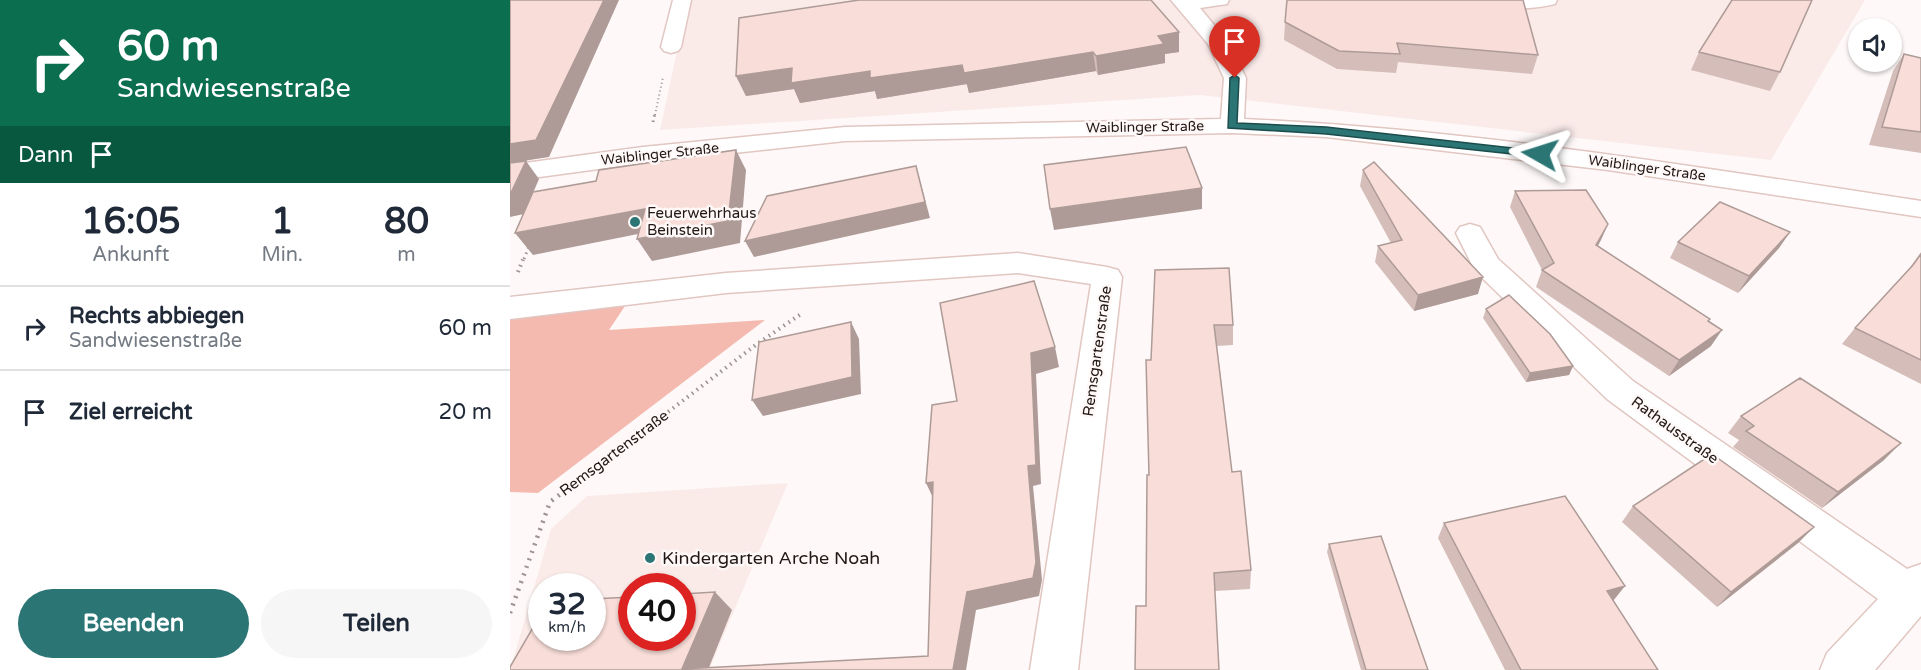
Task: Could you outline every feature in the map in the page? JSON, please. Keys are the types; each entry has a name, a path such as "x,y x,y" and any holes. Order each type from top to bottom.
{"street":[{"path":"670,47 682,0"},
{"path":"1183,2 1220,0"},
{"path":"1458,0 1517,3 1548,0"},
{"path":"1183,2 1218,42 1235,78 1232,126"},
{"name":"Waiblinger Straße","path":"510,173 643,155 845,134 1232,126 1326,130 1597,160 1921,209"},
{"name":"Rathausstraße","path":"1470,232 1486,264 1620,390 1915,590 1844,670"},
{"name":"Remsgartenstraße","path":"512,295 1018,263 1107,277 1054,670"}],"path":[{"path":"651,131 670,47"},
{"path":"512,295 531,241"},
{"name":"Remsgartenstraße","path":"510,613 550,502 757,344 805,312"}],"shaded area":[{"path":"688,0 1865,0 1854,18 1848,18 1848,29 1771,160 1200,95 660,130"},
{"path":"625,306 609,330 765,320 538,493 510,492 510,317"},
{"name":"Kindergarten Arche Noah","path":"788,483 709,670 510,670 528,608 528,651 606,651 606,573 538,573 551,529 587,496"}],"building":[{"path":"510,0 604,0 536,140 510,144"},
{"path":"859,0 1151,0 1179,32 1158,36 1164,44 1096,56 1093,52 964,73 962,65 870,78 870,71 791,83 792,68 736,76 739,18"},
{"path":"1287,0 1523,0 1538,55 1397,43 1400,54 1339,51 1285,22"},
{"path":"1732,0 1812,0 1780,72 1699,52"},
{"path":"1904,54 1921,58 1921,132 1882,127 1899,72 1902,72"},
{"path":"1186,147 1202,188 1050,209 1044,165"},
{"path":"736,150 728,221 637,239 645,209 515,233 533,192 596,181 599,170"},
{"path":"526,161 510,195 510,163"},
{"path":"1374,162 1483,277 1418,295 1378,246 1402,240 1363,170"},
{"path":"916,166 925,202 745,241 767,196"},
{"path":"1586,190 1608,224 1596,245 1710,319 1708,321 1722,330 1679,360 1542,270 1554,263 1515,191"},
{"path":"1720,202 1790,232 1749,276 1678,242"},
{"path":"1921,254 1921,360 1855,328"},
{"path":"1229,268 1233,325 1214,325 1232,472 1241,471 1251,570 1214,573 1219,670 1135,670 1136,606 1146,606 1147,475 1149,475 1146,360 1151,360 1155,270"},
{"path":"1034,281 1055,347 1031,353 1036,465 1028,466 1036,562 1033,578 967,592 953,670 510,670 528,636 528,651 606,651 606,598 618,598 618,651 690,651 682,669 928,656 933,482 926,483 932,405 957,401 940,303"},
{"path":"1509,295 1550,334 1573,366 1530,373 1486,309"},
{"path":"851,322 852,377 752,400 759,342"},
{"path":"1800,378 1901,443 1838,492 1746,431 1754,426 1741,416"},
{"path":"1712,454 1814,527 1731,592 1633,506"},
{"path":"1565,496 1625,586 1607,591 1658,670 1521,670 1444,523"},
{"path":"1381,536 1428,670 1366,670 1329,544"},
{"path":"715,592 696,636 696,593"}],"place":[{"name":"Feuerwehrhaus Beinstein","path":"635,222"},
{"name":"Kindergarten Arche Noah","path":"650,558"}],"route":[{"path":"1235,78 1232,126 1326,130 1540,154"}]}
